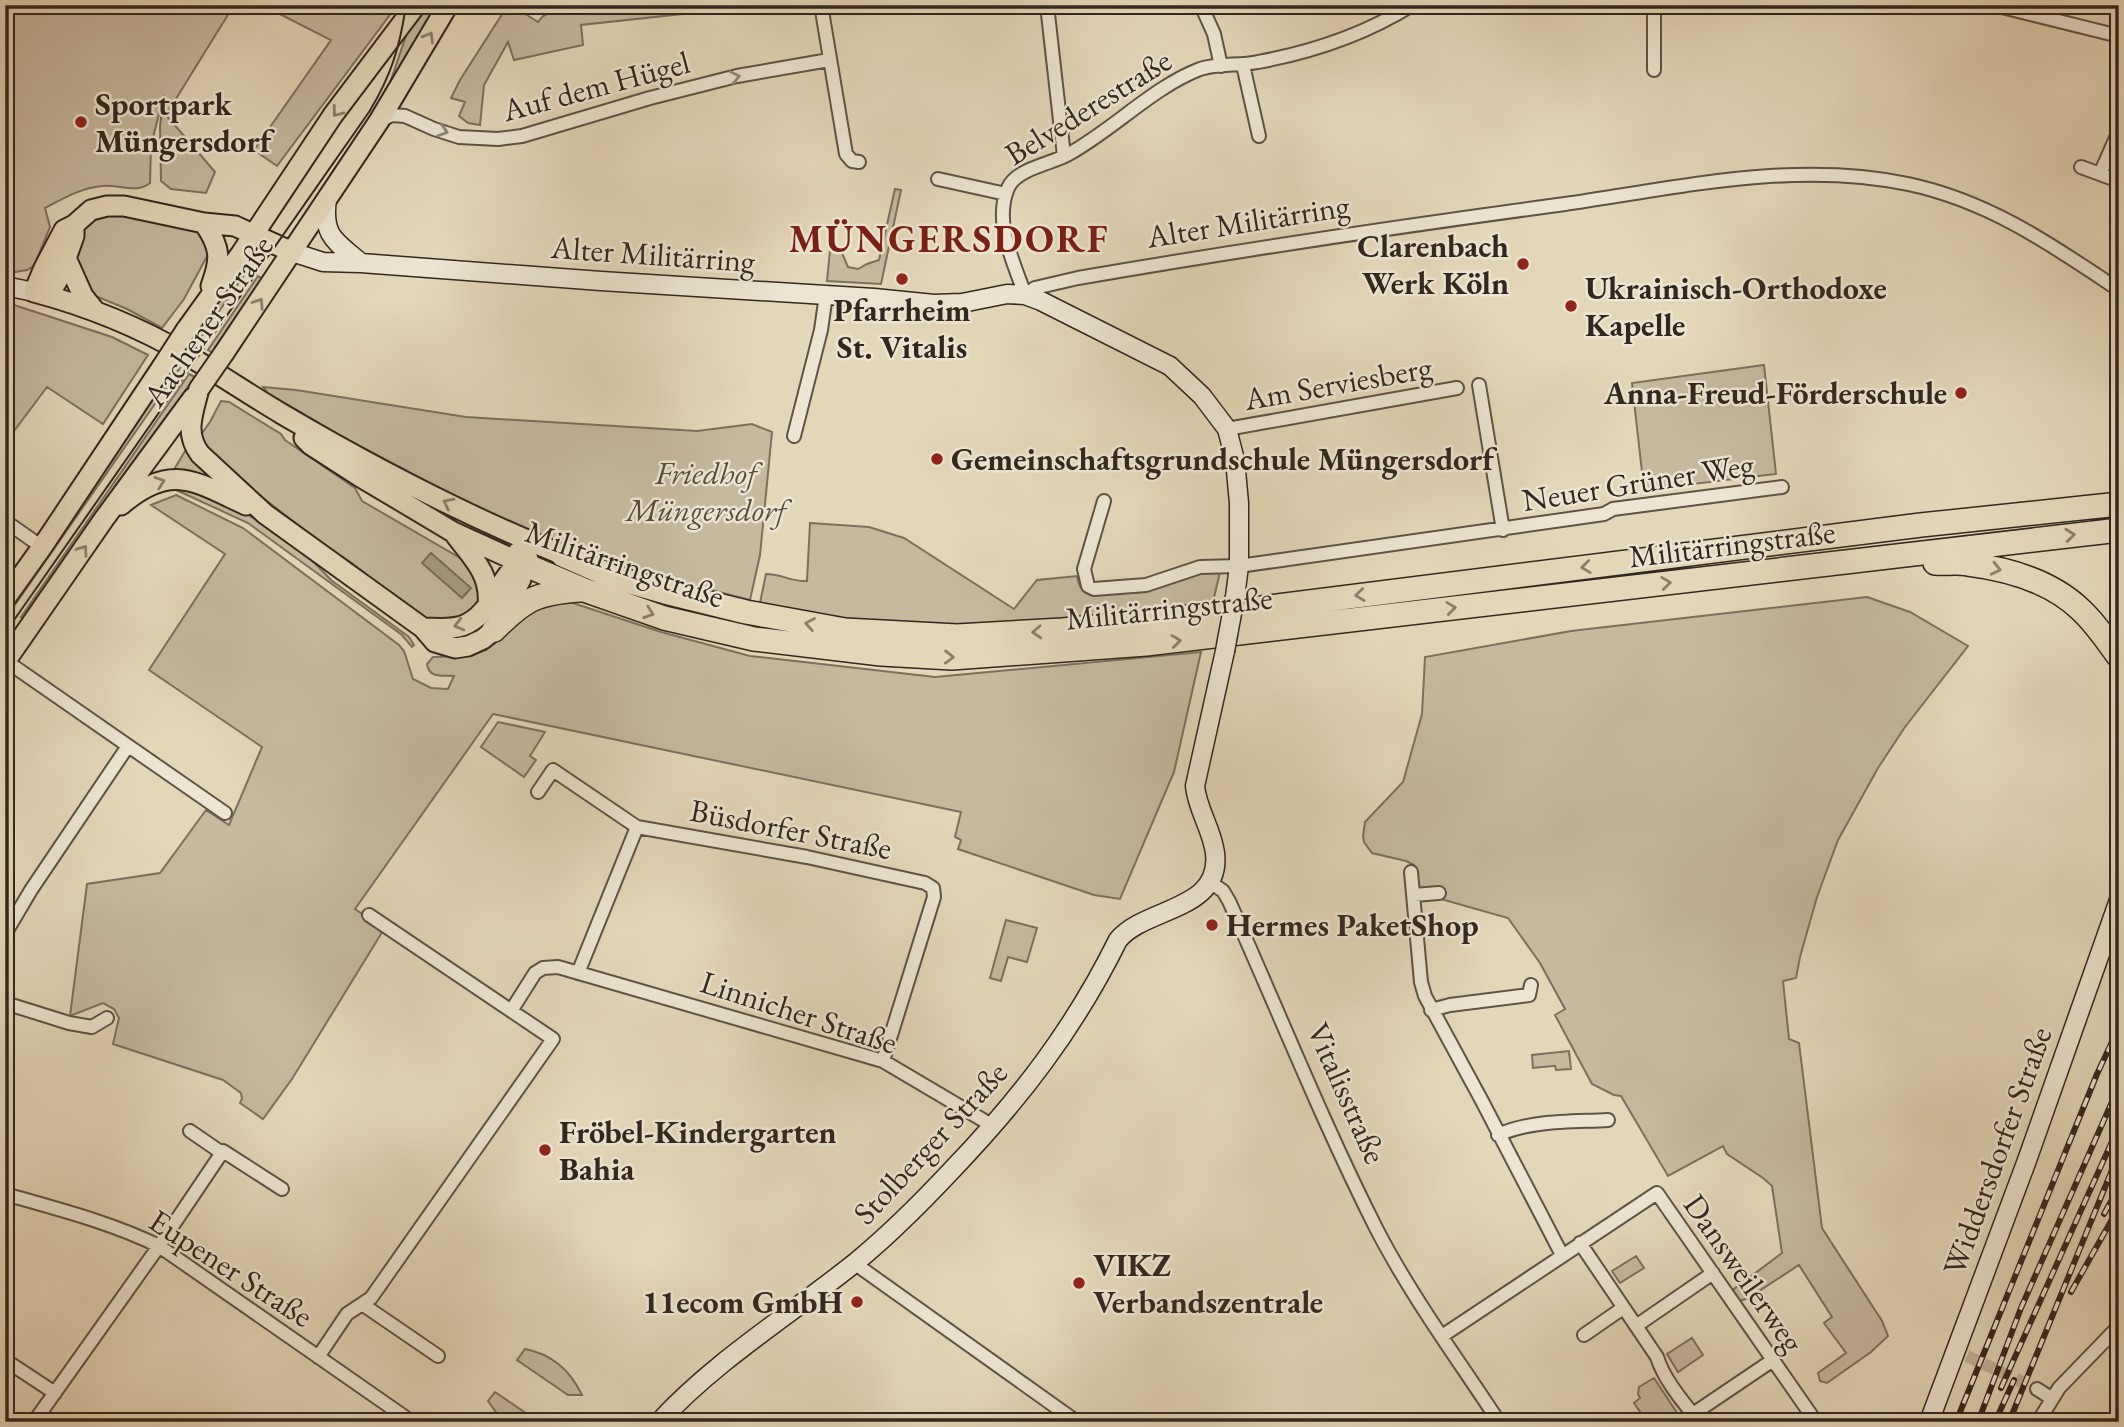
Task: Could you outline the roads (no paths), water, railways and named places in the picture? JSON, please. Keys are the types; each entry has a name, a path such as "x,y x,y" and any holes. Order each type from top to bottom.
{"highway":[{"name":"Militärringstraße","path":"563,555 613,577 665,593 746,612 845,630 957,636 1150,622 2112,503"},
{"name":"Militärringstraße","path":"521,564 664,618 754,639 952,658 1159,643 2119,530"},
{"path":"1905,554 1937,563 1965,563 2028,577 2062,595 2080,609 2119,657"},
{"path":"494,630 512,611 528,600 554,593 584,590"}],"main road":[{"name":"Aachener Straße","path":"5,599 200,309 334,116 416,5"},
{"name":"Aachener Straße","path":"6,662 104,520 225,353 379,121 448,5"},
{"path":"41,294 44,268 64,230 91,210 107,206 124,206 204,223 234,226 292,252"},
{"path":"200,309 210,289 219,259 214,237 204,223"},
{"path":"41,294 59,278 74,236 74,225"},
{"path":"66,258 83,296 96,312"},
{"name":"Militärringstraße","path":"41,294 96,312 185,354 279,412 409,483 509,534 563,555"},
{"path":"199,389 191,419 192,444 212,466 265,514 423,628 435,642 455,649 483,639 494,630 521,579 518,550 509,534"},
{"name":"Militärringstraße","path":"279,412 311,445 369,482 453,532 521,564"},
{"path":"104,520 129,498 150,485 173,478 194,481 265,514"},
{"path":"453,532 486,579 489,589 488,606"},
{"path":"423,628 452,628 464,625 488,606 512,569 534,555 563,555"}],"street":[{"path":"821,5 846,154 859,162"},
{"path":"1047,5 1065,156"},
{"path":"1201,5 1214,34 1221,66"},
{"name":"Belvederestraße","path":"1006,194 1014,180 1034,167 1065,156 1101,134 1177,79 1204,68 1243,65 1284,57 1352,36 1412,5"},
{"path":"1654,5 1654,70"},
{"path":"1994,5 2119,36"},
{"name":"Auf dem Hügel","path":"379,121 392,115 405,116 459,136 498,139 522,136 650,98 737,76 829,60"},
{"path":"1243,65 1259,136"},
{"path":"2100,174 2119,131"},
{"path":"2081,167 2119,181"},
{"name":"Alter Militärring","path":"292,252 316,261 943,304 976,301 1007,294 1025,295 1035,288 1088,276 1732,179 1798,175 1860,176 1910,184 1969,202 2017,224 2119,290"},
{"path":"938,179 1006,194 1002,220 1025,295 1170,366 1202,396 1227,429 1235,460 1239,503 1239,566 1225,651 1194,787 1215,853 1210,882"},
{"path":"327,198 325,221 329,232 335,241 361,263"},
{"name":"Militärringstraße","path":"5,286 41,294"},
{"path":"794,436 821,330 826,295"},
{"name":"Neuer Grüner Weg","path":"1479,385 1503,530"},
{"name":"Am Serviesberg","path":"1227,429 1457,388"},
{"name":"Neuer Grüner Weg","path":"1104,501 1084,569 1088,586 1094,589 1146,585 1200,567 1239,566 1503,530 1604,514 1613,509 1782,487"},
{"path":"5,521 42,547"},
{"path":"6,662 225,813"},
{"path":"5,934 31,890 128,746"},
{"path":"538,792 553,770 561,779 637,827 578,973"},
{"name":"Büsdorfer Straße","path":"637,827 807,857 925,883 933,888 934,897 883,1061"},
{"path":"1411,872 1424,996 1562,1255"},
{"name":"Stolberger Straße","path":"659,1422 751,1340 854,1263 924,1199 1023,1091 1073,1021 1126,930 1197,897 1210,882"},
{"name":"Vitalisstraße","path":"1210,882 1223,891 1230,901 1322,1114 1377,1229 1406,1281 1499,1422"},
{"path":"1414,895 1439,893"},
{"name":"Widdersdorfer Straße","path":"1929,1422 1961,1353 2119,900"},
{"path":"318,1357 348,1314 370,1298 394,1266 553,1039 369,915"},
{"name":"Linnicher Straße","path":"511,1010 535,973 543,968 558,967 883,1061 993,1126"},
{"path":"1431,1010 1529,995 1531,985"},
{"path":"5,1003 69,1023 92,1027 107,1018"},
{"path":"1498,1135 1518,1128 1608,1120"},
{"path":"190,1131 282,1189"},
{"path":"34,1422 222,1153"},
{"name":"Dansweilerweg","path":"1442,1336 1657,1193 1816,1422"},
{"name":"Eupener Straße","path":"5,1194 96,1220 134,1233 159,1246 412,1422"},
{"path":"1580,1243 1696,1418 1773,1360"},
{"path":"854,1263 1077,1422"},
{"path":"1636,1326 1713,1273"},
{"path":"362,1304 438,1356"},
{"path":"1584,1335 1623,1308"},
{"path":"2038,1422 2051,1398 2119,1326"},
{"path":"5,1360 55,1393"},
{"path":"2037,1389 2051,1398"}],"tunnel":[{"path":"1967,1356 2037,1389"}],"tram line":[{"path":"5,633 369,112 394,61 406,5"}],"railway":[{"path":"1956,1422 2097,1074 2119,1027"},
{"path":"1978,1422 2021,1308 2119,1086"},
{"path":"2001,1388 2119,1126"},
{"path":"2009,1422 2119,1153"},
{"path":"2104,1214 2119,1187"},
{"path":"2071,1292 2119,1207"},
{"path":"1995,1422 2014,1380"}],"place":[{"name":"Sportpark Müngersdorf","path":"81,122"},
{"name":"Clarenbach Werk Köln","path":"1523,264"},
{"name":"Pfarrheim St. Vitalis","path":"902,279"},
{"name":"Ukrainisch-Orthodoxe Kapelle","path":"1571,306"},
{"name":"Anna-Freud-Förderschule","path":"1961,393"},
{"name":"Gemeinschaftsgrundschule Müngersdorf","path":"937,459"},
{"name":"Hermes PaketShop","path":"1212,925"},
{"name":"Fröbel-Kindergarten Bahia","path":"545,1150"},
{"name":"VIKZ Verbandszentrale","path":"1079,1283"},
{"name":"11ecom GmbH","path":"857,1302"}],"district":[{"name":"MÜNGERSDORF","path":"949,239"}],"park label":[{"name":"Friedhof Müngersdorf","path":"706,492"}]}
